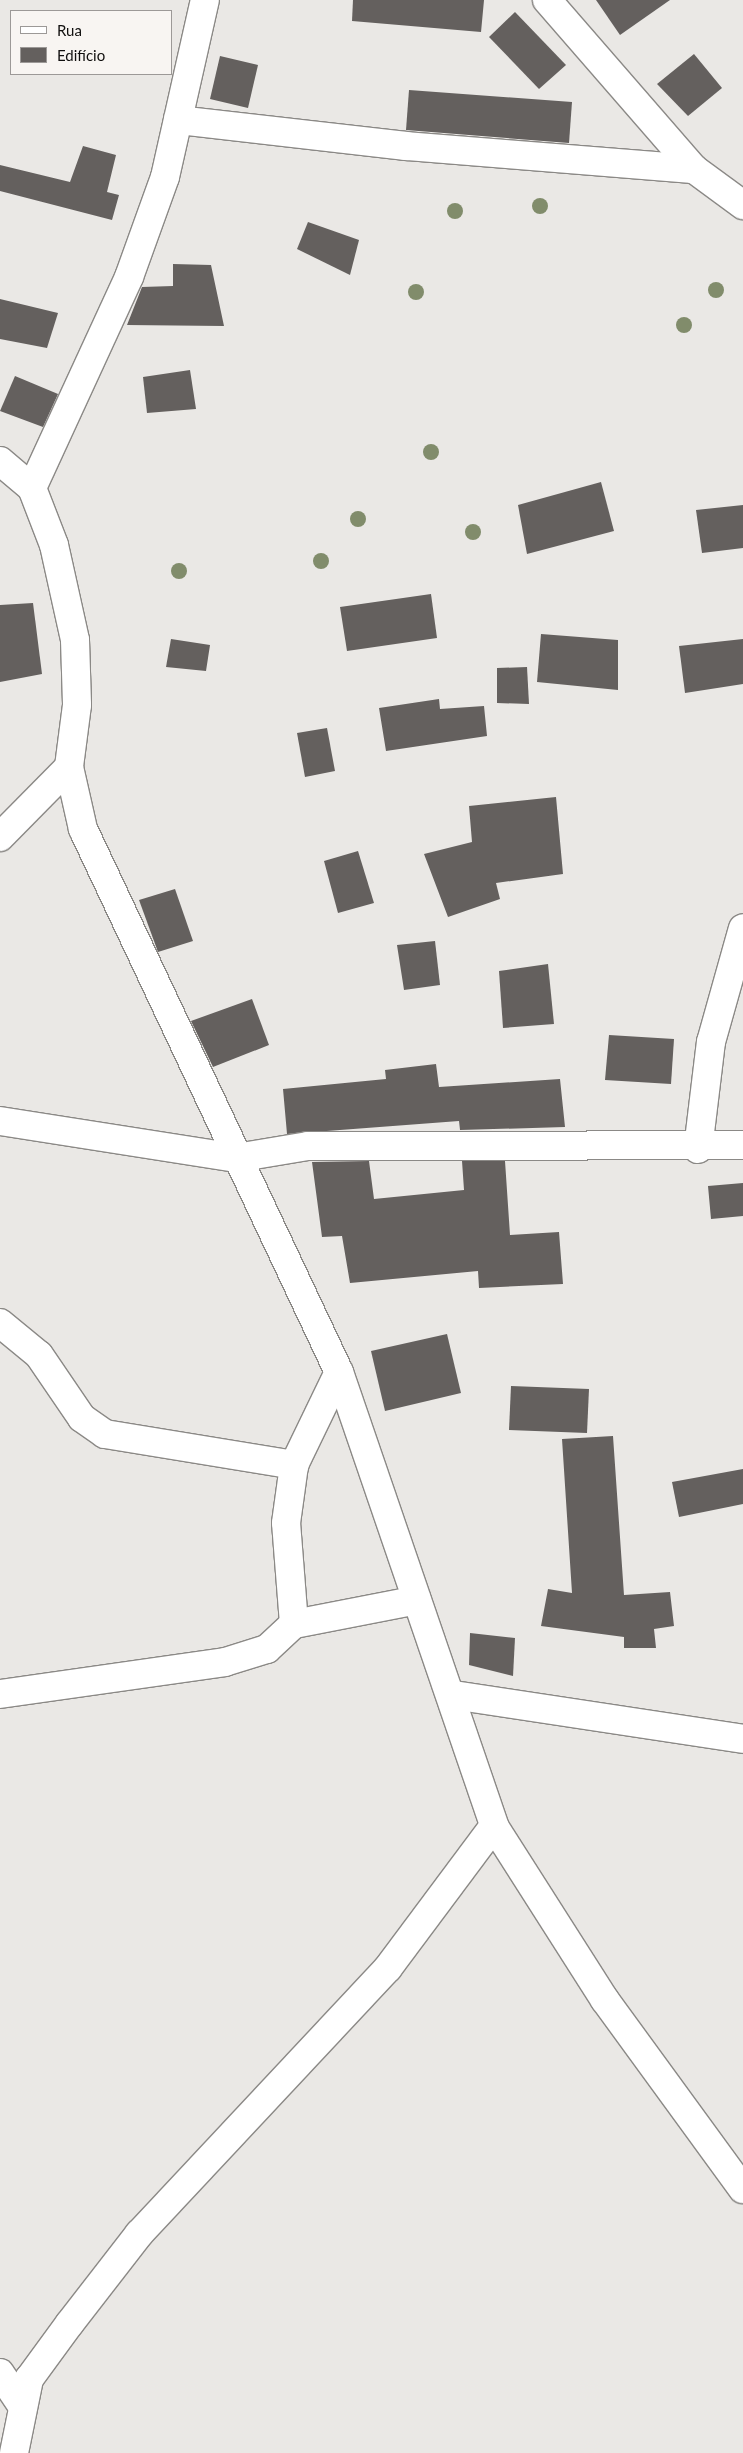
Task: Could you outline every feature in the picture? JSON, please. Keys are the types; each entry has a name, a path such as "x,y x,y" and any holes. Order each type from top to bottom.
{"street":[{"path":"32,488 128,277 165,177 205,0"},
{"path":"547,0 694,169 743,205"},
{"path":"178,120 406,146 694,169"},
{"path":"0,461 32,488 54,545 75,640 77,705 69,767 83,829 236,1158 339,1372 453,1695 494,1826 604,2000 743,2189"},
{"path":"0,837 69,767"},
{"path":"698,1148 711,1042 743,928"},
{"path":"0,1121 236,1158 308,1146 698,1148 743,1145"},
{"path":"0,1323 39,1354 82,1418 105,1434 294,1465"},
{"path":"294,1624 286,1523 294,1465 339,1372"},
{"path":"0,1694 226,1662 268,1649 294,1624 418,1600"},
{"path":"453,1695 743,1739"},
{"path":"14,2453 29,2379 139,2234 388,1968 494,1826"},
{"path":"0,2373 22,2406"}],"building":[{"path":"353,0 484,0 481,32 352,21"},
{"path":"596,0 670,0 620,35"},
{"path":"515,12 566,65 539,89 489,37"},
{"path":"694,54 722,88 688,116 657,84"},
{"path":"220,56 258,65 248,108 210,99"},
{"path":"409,90 572,102 569,143 406,130"},
{"path":"83,146 116,155 107,192 119,195 112,220 0,191 0,165 70,182"},
{"path":"308,222 359,240 350,275 297,249"},
{"path":"173,264 211,265 224,326 127,325 142,287 173,286"},
{"path":"0,299 58,313 47,348 0,339"},
{"path":"190,370 196,409 147,413 143,377"},
{"path":"15,376 58,394 43,427 0,411"},
{"path":"601,482 614,531 527,554 518,505"},
{"path":"743,505 743,548 702,553 696,510"},
{"path":"431,594 437,638 347,651 340,607"},
{"path":"33,603 42,674 0,682 0,605"},
{"path":"541,634 618,640 618,690 537,682"},
{"path":"171,639 210,645 206,671 166,667"},
{"path":"743,639 743,684 685,693 679,646"},
{"path":"527,667 529,704 497,703 497,668"},
{"path":"439,699 440,709 484,706 487,736 386,751 379,708"},
{"path":"327,728 335,771 305,777 297,733"},
{"path":"556,797 563,874 496,883 500,899 448,917 424,854 472,842 469,806"},
{"path":"358,851 374,903 338,913 324,861"},
{"path":"175,889 193,941 158,952 139,900"},
{"path":"435,941 440,985 404,990 397,945"},
{"path":"548,964 554,1024 503,1028 499,971"},
{"path":"252,999 269,1045 213,1067 191,1021"},
{"path":"609,1035 674,1039 671,1084 605,1080"},
{"path":"436,1064 439,1087 560,1079 565,1127 460,1130 459,1121 287,1134 283,1089 386,1079 385,1070"},
{"path":"369,1161 374,1199 464,1190 462,1161 505,1161 510,1235 559,1232 563,1284 479,1288 478,1271 350,1283 342,1236 322,1237 312,1162"},
{"path":"743,1183 743,1216 711,1219 708,1186"},
{"path":"447,1334 461,1393 385,1411 371,1351"},
{"path":"511,1386 589,1389 587,1433 509,1430"},
{"path":"613,1436 624,1595 670,1592 674,1626 654,1629 656,1648 624,1648 624,1637 541,1626 548,1589 572,1593 562,1439"},
{"path":"743,1469 743,1504 679,1517 672,1482"},
{"path":"470,1633 515,1638 513,1676 469,1665"}]}
